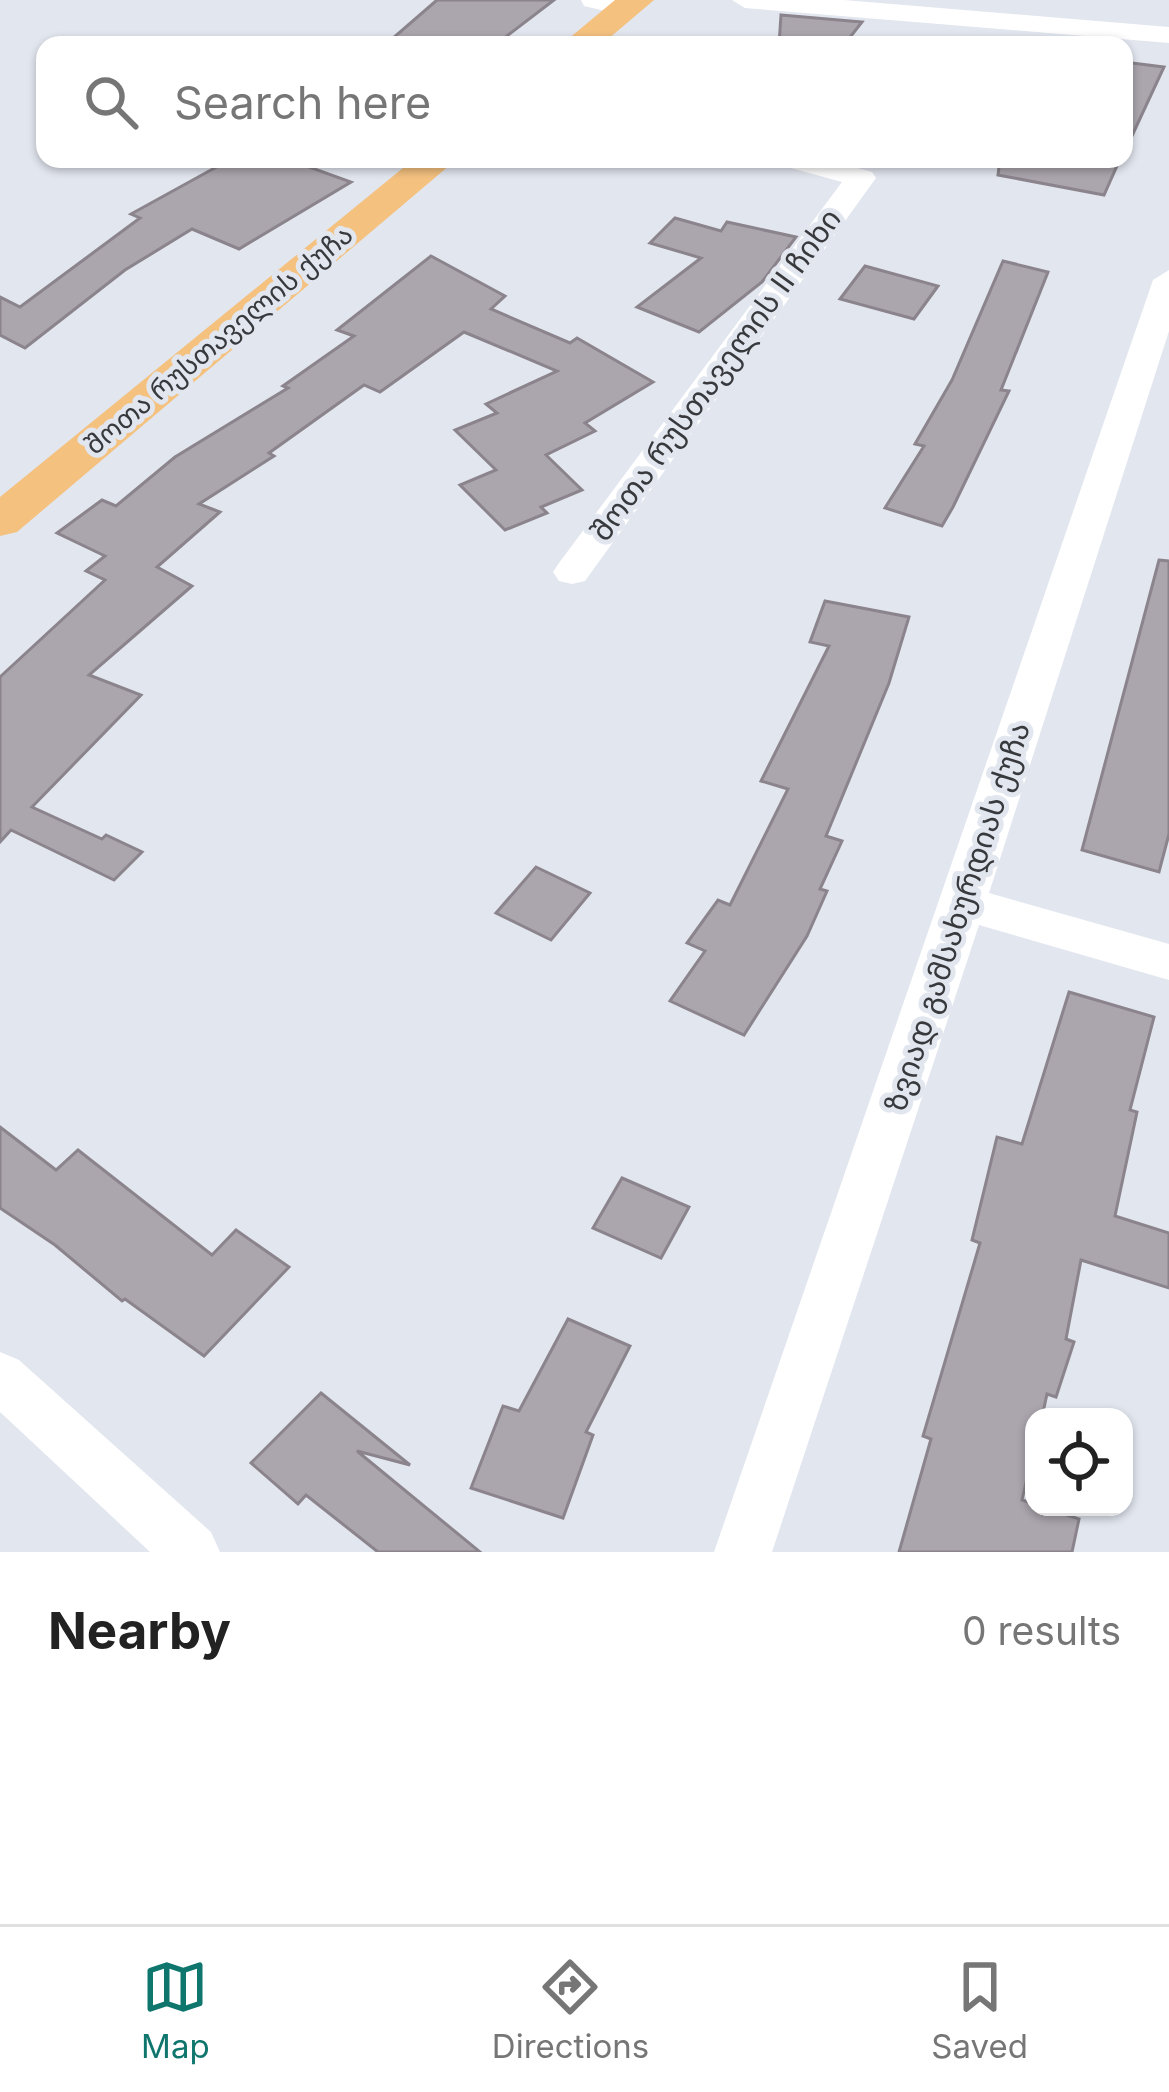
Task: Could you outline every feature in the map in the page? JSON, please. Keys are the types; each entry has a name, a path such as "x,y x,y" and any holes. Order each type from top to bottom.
{"main road":[{"path":"588,36 619,3"},
{"name":"შოთა რუსთაველის ქუჩა","path":"0,521 427,168"}],"street":[{"path":"745,0 1169,34"},
{"name":"შოთა რუსთაველის II ჩიხი","path":"572,572 861,178 824,168"},
{"name":"ზვიად გამსახურდიას ქუჩა","path":"743,1552 1169,280"},
{"path":"965,900 1169,962"},
{"path":"0,1377 190,1552"}],"building":[{"path":"437,0 554,0 507,36 395,36"},
{"path":"781,15 862,22 851,36 780,36"},
{"path":"1133,63 1164,67 1133,134"},
{"path":"215,168 312,168 351,182 239,249 192,229 125,270 25,348 0,335 0,297 20,307 140,218 131,214"},
{"path":"999,168 1116,168 1104,195 998,175"},
{"path":"675,218 721,231 727,222 796,237 762,282 699,332 637,307 701,258 650,243"},
{"path":"431,256 505,296 491,309 570,343 577,338 653,382 585,423 595,431 546,455 582,490 541,507 547,513 505,530 460,485 496,470 455,430 497,413 486,404 557,371 464,332 380,392 364,385 269,453 274,456 199,504 220,512 157,567 192,586 89,675 141,695 32,807 142,852 114,880 11,830 0,842 0,677 105,580 86,571 105,556 57,533 102,500 116,506 175,457 288,388 283,386 354,336 337,330"},
{"path":"1003,261 1048,272 1001,390 1009,391 942,526 885,508 924,446 915,444 952,380"},
{"path":"865,266 938,286 914,319 840,299"},
{"path":"1159,560 1169,561 1169,834 1159,872 1082,850"},
{"path":"825,601 909,617 889,683 826,836 842,841 820,889 827,891 807,936 744,1035 670,1001 705,951 687,943 718,900 730,905 788,789 761,781 829,646 810,642"},
{"path":"536,867 590,893 551,940 496,913"},
{"path":"1069,992 1154,1017 1130,1110 1137,1112 1115,1216 1169,1233 1169,1288 1081,1260 1066,1339 1074,1342 1056,1397 1047,1394 1044,1408 1025,1408 1025,1516 1079,1519 1072,1552 899,1552 931,1439 923,1436 980,1243 972,1240 997,1137 1022,1144"},
{"path":"0,1127 56,1170 78,1150 212,1255 236,1230 289,1267 204,1356 122,1301 55,1245 0,1208"},
{"path":"622,1178 689,1207 661,1258 593,1228"},
{"path":"568,1319 630,1346 586,1432 593,1435 563,1518 471,1488 503,1406 519,1411"},
{"path":"321,1393 410,1465 357,1451 480,1552 378,1552 306,1495 298,1504 251,1463"}]}
